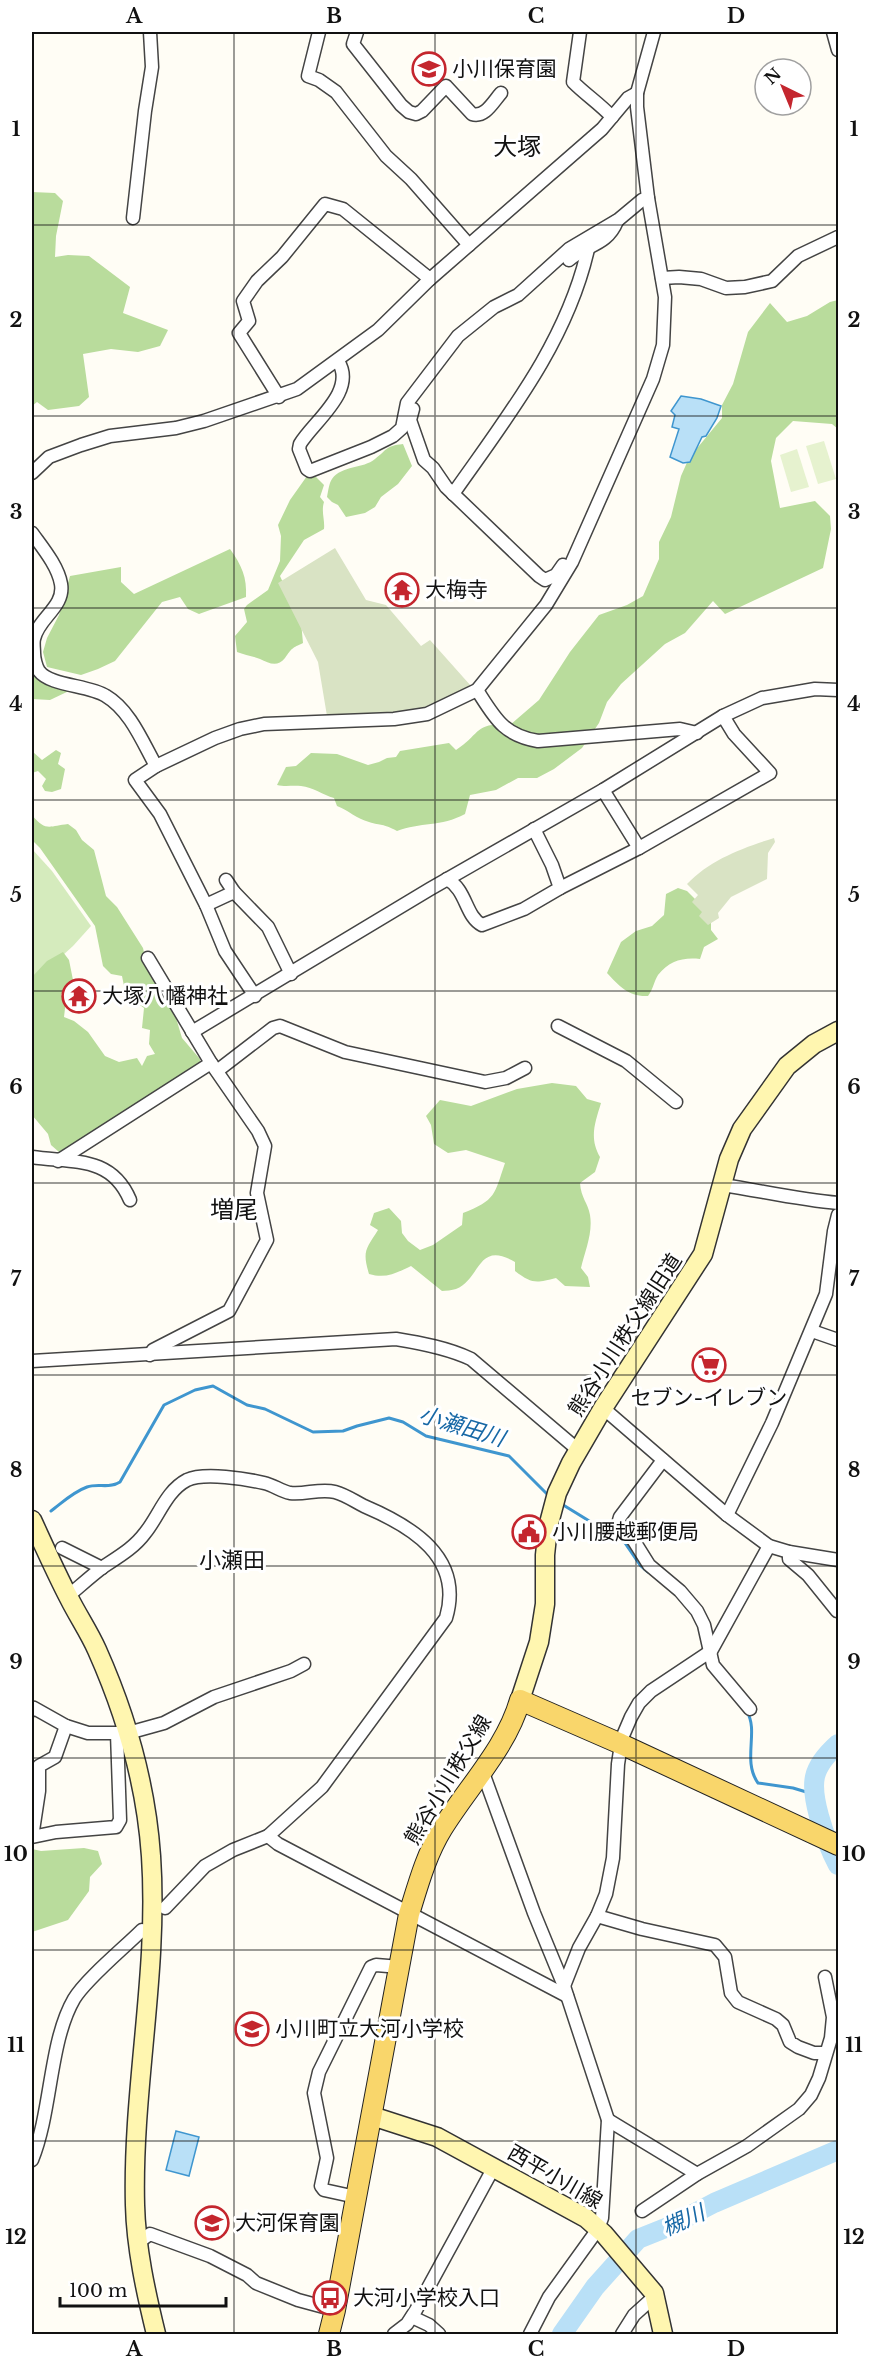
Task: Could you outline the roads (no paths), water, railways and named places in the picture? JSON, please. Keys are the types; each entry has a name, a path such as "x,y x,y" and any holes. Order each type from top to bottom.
{"main road":[{"path":"520,1700 621,1744 838,1845"},
{"name":"熊谷小川秩父線","path":"329,2334 409,1914 421,1872 435,1842 510,1727 520,1700"}],"street":[{"path":"133,218 145,111 153,67 150,32"},
{"path":"320,32 308,76 319,80 336,92 386,156 411,179 469,245"},
{"path":"357,32 353,44 409,112 416,114 422,111 446,87 472,114 478,116 501,93"},
{"path":"577,32 573,82 602,105 612,117"},
{"path":"255,996 225,951 206,905 160,814 135,780 156,766 215,738 240,729 264,724 416,717 477,690 546,605 572,562 652,379 663,345 665,297 648,198 637,93 654,32"},
{"path":"833,32 838,50"},
{"path":"32,473 49,457 81,445 110,436 176,428 279,397 297,389 378,330 430,279 602,129 628,98 637,93"},
{"path":"338,361 344,376 340,388 332,405 300,444 299,449 310,471 393,436 402,428 407,404 458,336 495,307 518,295 569,249 618,220 642,200 648,198"},
{"path":"279,397 239,333 249,321 243,301 257,281 282,257 325,204 343,209 430,279"},
{"path":"572,562 564,564 556,574 545,580 453,494 424,460 410,420 414,406 464,341 499,314 520,303 574,255 588,249 612,233 618,220"},
{"path":"662,278 701,279 726,288 745,287 772,281 798,256 838,237"},
{"path":"453,494 548,355 580,282 588,249"},
{"path":"32,533 55,568 61,584 58,603 42,622 34,639 34,658 39,671 49,679 96,690 113,701 127,717 156,766"},
{"path":"192,1032 447,879 603,790 723,716 762,698 815,689 838,690"},
{"path":"477,690 496,720 509,732 527,739 538,741 680,729 697,734"},
{"path":"447,879 458,887 473,916 482,925 524,909 639,848 770,772 734,734 723,716"},
{"path":"603,790 639,848"},
{"path":"534,829 560,888"},
{"path":"226,880 234,892 268,927 291,974"},
{"path":"206,905 234,892"},
{"path":"148,958 214,1067 258,1131 265,1146 257,1193 267,1240 229,1311 153,1350 150,1355"},
{"path":"58,1161 214,1067 273,1028 280,1026 345,1052 486,1082 506,1078 525,1068"},
{"path":"558,1026 626,1061 676,1102"},
{"name":"熊谷小川秩父線旧道","path":"520,1700 539,1642 545,1604 544,1555 548,1527 557,1493 577,1449 703,1254 738,1136 772,1084 787,1066 806,1049 838,1031"},
{"path":"32,1157 78,1161 104,1168 117,1178 130,1200"},
{"path":"723,1185 812,1201 838,1203"},
{"path":"727,1515 772,1423 826,1294 829,1258 838,1215"},
{"path":"812,1331 838,1340"},
{"path":"32,1361 396,1340 422,1344 471,1359 577,1449"},
{"path":"603,1408 727,1515 769,1545 789,1552 838,1560"},
{"path":"663,1460 620,1517 618,1524 634,1541 649,1565 693,1605 704,1625 713,1665 750,1709"},
{"path":"68,1596 102,1568 137,1544 147,1532 163,1503 176,1489 190,1479 208,1477 264,1483 291,1493 332,1491 344,1495 424,1539 432,1547 450,1586 451,1604 447,1618 322,1787 268,1836 232,1850 205,1866 165,1908"},
{"path":"32,1521 96,1648 143,1791 151,1853 153,1937 136,2145 135,2207 149,2306 156,2334"},
{"path":"566,1991 579,1948 606,1894 613,1858 618,1764 621,1744 631,1717 639,1703 651,1691 711,1651 769,1545"},
{"path":"63,1548 102,1568"},
{"path":"789,1552 789,1559 808,1575 837,1611"},
{"path":"32,1710 34,1708 66,1726 88,1733 123,1733 164,1723 214,1698 291,1671 304,1664"},
{"path":"66,1726 56,1757 39,1766 39,1791 33,1838 56,1832 116,1827 120,1820 123,1733"},
{"path":"482,1770 534,1913 566,1991 608,2120 601,2231 549,2297 531,2334"},
{"path":"268,1836 278,1844 409,1914 566,1991"},
{"path":"597,1916 642,1929 715,1945 725,1957 731,1993 738,2002 776,2019 783,2025 790,2042 798,2047 814,2053 826,2053"},
{"path":"32,2160 46,2109 66,2015 75,1997 84,1986 142,1930"},
{"path":"356,2197 324,2190 321,2186 327,2158 314,2093 319,2072 371,1967 376,1965 400,1967"},
{"path":"642,2211 697,2174 747,2146 799,2109 815,2087 831,2038 833,2017 825,1977"},
{"name":"西平小川線","path":"372,2116 422,2131 586,2218 601,2231 653,2292 663,2334"},
{"path":"608,2120 697,2174"},
{"path":"394,2334 412,2317 494,2168"},
{"path":"140,2242 150,2234 210,2256 247,2275 256,2283 297,2300 335,2310"},
{"path":"622,2334 653,2292"},
{"path":"412,2317 429,2325 439,2334"}],"water":[{"path":"681,396 701,399 721,406 717,418 706,436 702,437 690,462 683,463 670,457 679,429 672,427 675,415 671,411"},
{"path":"176,2131 199,2137 189,2176 166,2170"}],"waterway":[{"name":"小瀬田川","path":"51,1511 82,1489 120,1482 164,1405 195,1390 213,1386 247,1405 265,1409 313,1432 343,1431 389,1418 403,1422 426,1436 509,1456 549,1496"},
{"name":"小瀬田川","path":"560,1503 625,1543 640,1565 648,1572"},
{"name":"小瀬田川","path":"747,1712 752,1728 751,1765 758,1783 793,1788 813,1794"},
{"name":"槻川","path":"838,1744 822,1761 814,1785 821,1823 838,1865"},
{"name":"槻川","path":"562,2334 595,2287 638,2239 668,2227 714,2203 838,2150"}],"place":[{"name":"小川保育園","path":"429,69"},
{"name":"大梅寺","path":"402,590"},
{"name":"大塚八幡神社","path":"79,996"},
{"name":"セブン-イレブン","path":"709,1365"},
{"name":"小川腰越郵便局","path":"529,1532"},
{"name":"小川町立大河小学校","path":"252,2029"},
{"name":"大河保育園","path":"212,2223"},
{"name":"大河小学校入口","path":"330,2298"}],"district":[{"name":"大塚","path":"517,147"},
{"name":"増尾","path":"234,1210"},
{"name":"小瀬田","path":"232,1560"}]}
